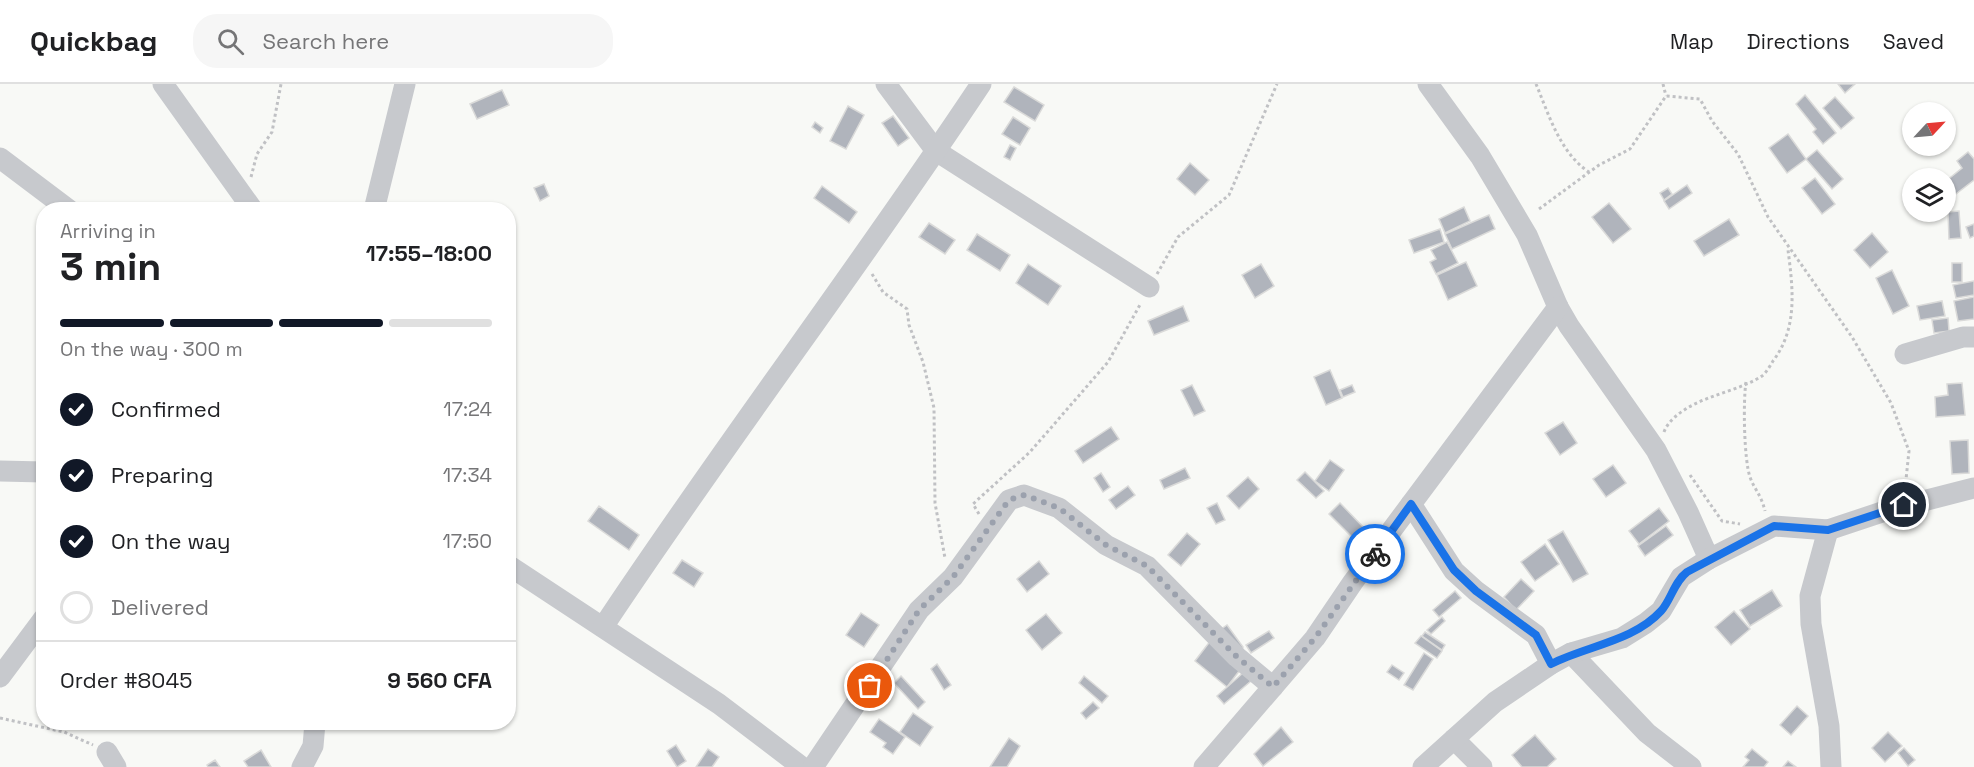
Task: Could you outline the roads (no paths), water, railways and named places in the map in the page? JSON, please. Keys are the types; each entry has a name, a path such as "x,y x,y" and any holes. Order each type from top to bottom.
{"street":[{"path":"163,84 247,202"},
{"path":"376,202 405,84"},
{"path":"886,84 936,151 1149,287"},
{"path":"603,627 674,520 865,252 981,84"},
{"path":"1428,84 1480,156 1527,235 1557,307 1656,450 1709,559"},
{"path":"0,158 58,202"},
{"path":"1204,767 1315,638 1557,307"},
{"path":"1905,354 1963,337 1974,336"},
{"path":"0,471 36,472"},
{"path":"1423,767 1495,702 1571,653 1631,633 1661,611 1681,577 1709,559 1770,528 1779,525 1828,530 1904,505 1974,488"},
{"path":"813,767 919,610 953,577 987,527 1009,500 1019,495 1040,499 1059,508 1106,545 1147,566 1237,657 1273,687"},
{"path":"1411,504 1454,570 1476,591 1536,635 1551,664"},
{"path":"1828,530 1810,596 1811,624 1829,726 1831,767"},
{"path":"516,570 719,704 802,767"},
{"path":"0,677 36,629"},
{"path":"1571,653 1647,733 1691,767"},
{"path":"302,767 313,746 314,730"},
{"path":"1454,739 1482,767"}]}
